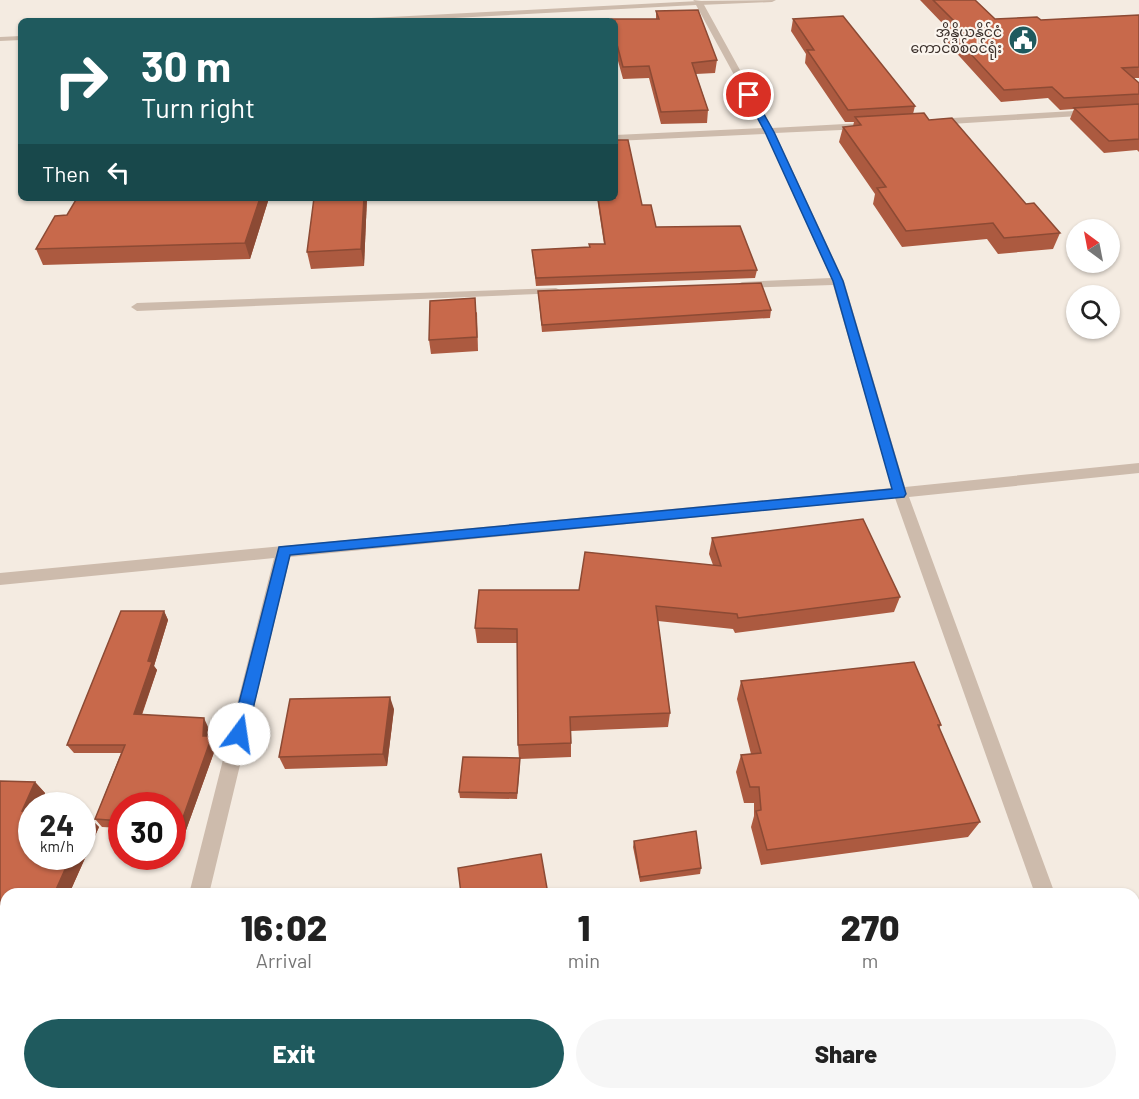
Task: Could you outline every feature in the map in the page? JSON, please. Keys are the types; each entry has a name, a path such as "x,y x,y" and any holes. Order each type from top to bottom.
{"street":[{"path":"404,18 698,1 772,0"},
{"path":"698,1 770,132 838,281 900,494 1044,888"},
{"path":"0,39 18,38"},
{"path":"924,123 1103,112"},
{"path":"618,138 877,126"},
{"path":"731,285 838,281"},
{"path":"137,307 564,291"},
{"path":"0,579 284,550 900,494 1139,468"},
{"path":"200,888 284,550"}],"building":[{"path":"933,0 975,0 995,19 1037,17 1041,20 1139,15 1139,67 1122,68 1139,83 1139,94 1064,98 1052,87 1004,90 944,25 957,24"},
{"path":"698,10 717,60 692,63 708,110 661,112 649,66 623,67 618,48 618,19 659,19 656,11"},
{"path":"843,16 915,106 848,110 807,50 814,50 793,19"},
{"path":"1139,104 1139,139 1109,141 1074,108"},
{"path":"924,113 929,120 952,118 1026,204 1034,203 1060,233 1004,238 993,223 906,231 877,188 886,187 843,127 861,125 855,117"},
{"path":"618,140 628,140 642,205 651,205 656,227 740,226 757,270 536,278 532,250 605,244 598,201 618,201"},
{"path":"75,201 259,201 245,243 36,249 55,216 67,215"},
{"path":"314,201 364,201 361,249 307,252"},
{"path":"761,283 771,310 542,325 538,291"},
{"path":"475,298 477,337 429,340 430,301"},
{"path":"863,519 900,597 738,618 737,614 656,606 670,713 570,717 571,743 518,745 517,629 475,628 479,590 579,590 585,552 721,566 712,538"},
{"path":"121,611 164,611 148,661 152,662 134,714 204,718 203,736 212,736 186,809 186,792 108,792 108,820 96,819 125,745 67,745"},
{"path":"914,662 941,725 938,725 980,822 767,850 756,811 761,810 759,787 750,787 741,755 761,753 741,681"},
{"path":"390,697 383,754 279,757 290,699"},
{"path":"463,757 520,758 517,793 459,792"},
{"path":"0,781 35,782 31,792 18,792 18,870 65,870 57,888 0,888"},
{"path":"696,831 701,868 640,877 634,841"},
{"path":"541,854 547,888 460,888 458,868"}],"place":[{"name":"အိန္ဒိယနိုင်ငံ ကောင်စစ်ဝင်ရုံး","path":"1023,40"}],"route":[{"path":"239,734 284,550 900,494 838,281 770,132 749,95"}]}
